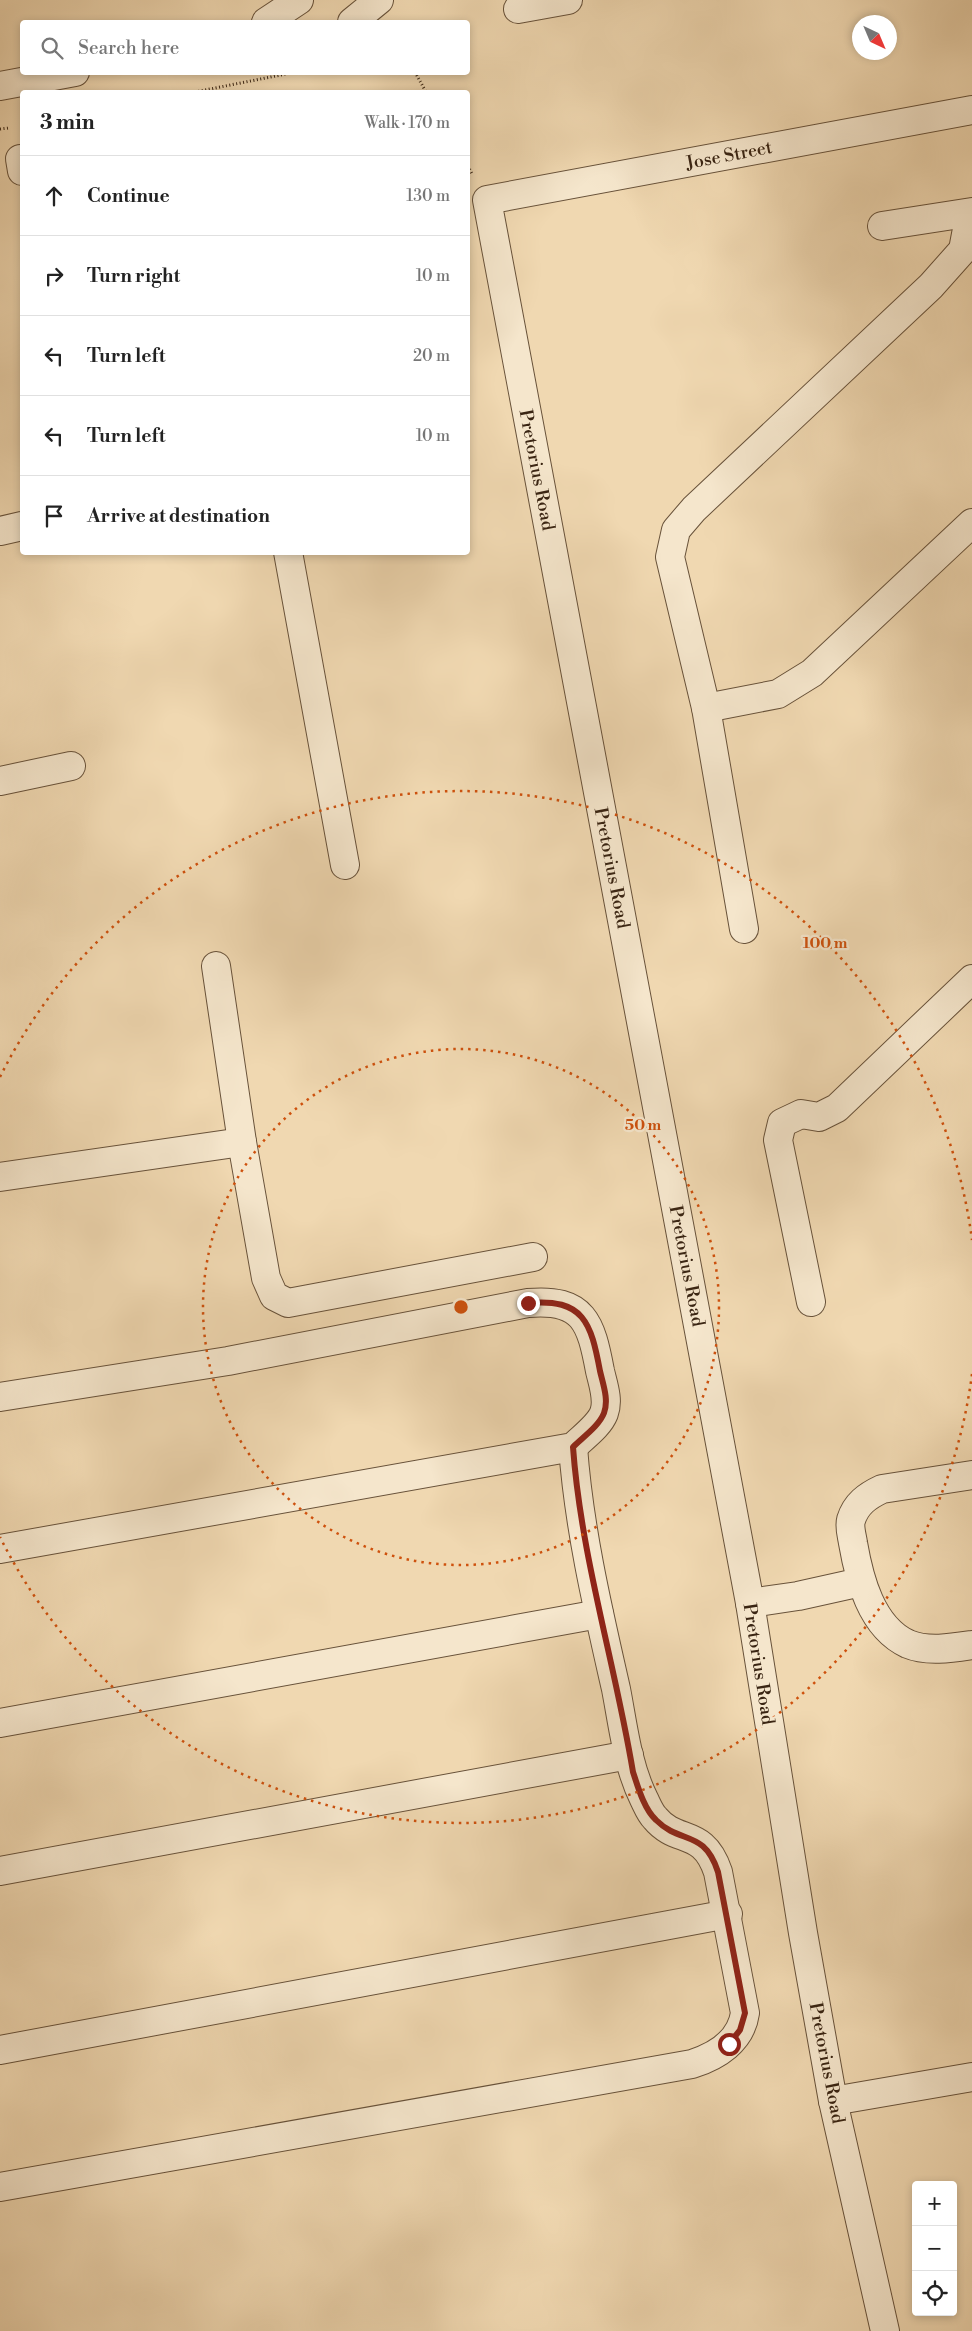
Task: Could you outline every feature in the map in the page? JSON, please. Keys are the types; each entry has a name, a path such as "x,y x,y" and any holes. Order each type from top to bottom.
{"street":[{"path":"269,20 299,0"},
{"path":"354,20 379,0"},
{"path":"518,9 568,0"},
{"path":"0,86 59,75"},
{"name":"Jose Street","path":"487,200 972,110"},
{"name":"Pretorius Road","path":"487,200 750,1603 803,1933 833,2101 885,2331"},
{"path":"744,929 706,708 670,558 676,530 694,509 931,286 963,250 971,212 882,226"},
{"path":"706,708 778,694 794,686 812,673 972,523"},
{"path":"0,531 20,526"},
{"path":"289,555 345,865"},
{"path":"0,781 71,766"},
{"path":"216,966 242,1142 266,1278 271,1293 278,1299 288,1303 533,1257"},
{"path":"812,1302 778,1140 782,1123 801,1114 819,1117 837,1108 972,979"},
{"path":"0,1177 242,1142"},
{"path":"0,1397 228,1361 528,1303 551,1301 568,1305 583,1319 591,1331 606,1399 601,1419 573,1447 0,1549"},
{"path":"0,2187 692,2064 720,2053 740,2030 745,2013 728,1914 718,1872 711,1853 705,1846 667,1828 656,1820 637,1784 599,1614 576,1484 573,1447"},
{"path":"972,1475 882,1490 871,1494 858,1505 850,1523 861,1582 876,1615 907,1644 928,1648 972,1645"},
{"path":"750,1603 798,1596 861,1582"},
{"path":"0,1723 599,1614"},
{"path":"0,1871 629,1755"},
{"path":"0,2050 728,1914"},
{"path":"833,2101 972,2077"}],"path":[{"path":"206,90 281,75"},
{"path":"416,75 425,90"}],"route":[{"path":"528,1303 551,1301 568,1305 583,1319 591,1331 595,1345 606,1406 601,1419 573,1447 576,1484 599,1614 633,1772 642,1797 656,1820 667,1828 705,1846 714,1858 728,1914 745,2013 740,2030 729,2044"}]}
